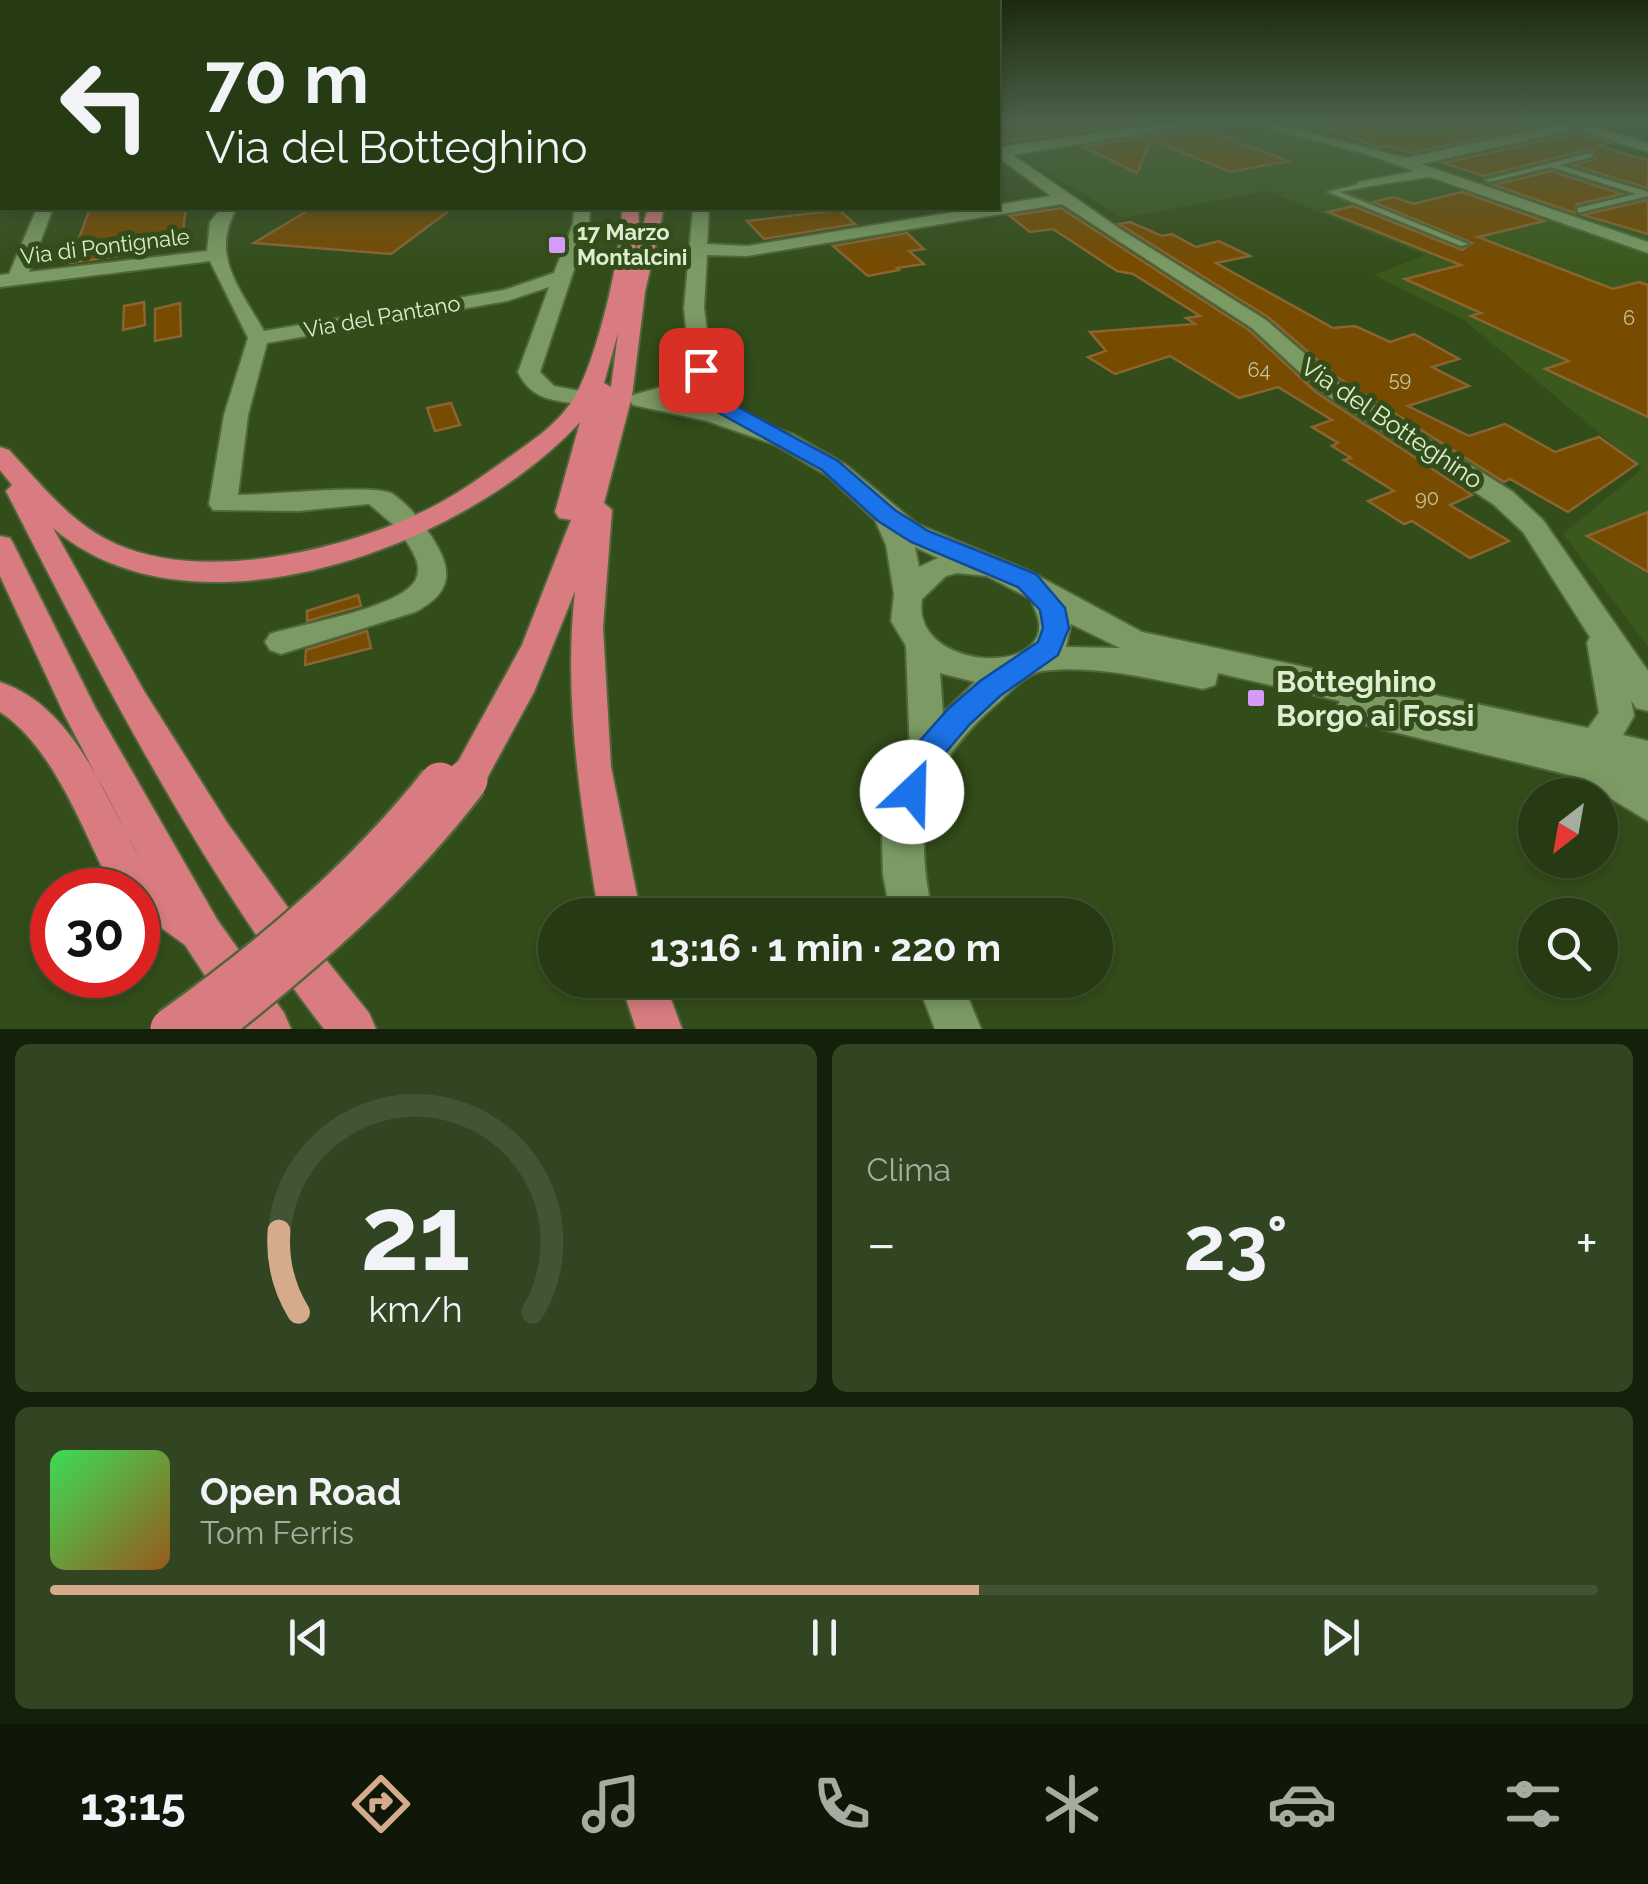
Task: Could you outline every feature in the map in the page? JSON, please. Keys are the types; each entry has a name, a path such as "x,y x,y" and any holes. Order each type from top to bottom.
{"highway":[{"path":"0,454 72,531 108,552 147,564 197,570 307,559 394,535 474,494 568,421 585,398 601,358 631,227 630,210"},
{"path":"208,1029 353,909 420,841 454,782 514,697 604,461 620,401 626,347 656,210"},
{"path":"171,1029 342,892 454,782 543,590 598,406 601,358"},
{"path":"0,454 125,690 249,890 353,1029"},
{"path":"604,461 586,628 592,767 617,898"},
{"path":"0,545 81,714 202,936 268,1029"},
{"path":"0,695 34,716 62,754 128,878 202,936"},
{"path":"648,998 659,1029"}],"street":[{"name":"Via del Botteghino","path":"1025,169 1114,233 1259,324 1326,385 1503,498 1533,526 1648,698"},
{"path":"1424,169 1648,248"},
{"path":"1363,186 1432,172"},
{"path":"1465,184 1490,180 1581,210"},
{"path":"1000,209 1068,198"},
{"path":"8,280 44,210"},
{"path":"228,210 217,225 215,255 258,338 236,415 223,504 299,504 371,496 383,500 432,558 429,584 418,598 281,642"},
{"path":"572,396 545,390 529,376 581,224 582,210"},
{"path":"702,210 694,308 705,388 714,401 830,465 886,516 930,542 1018,575 1099,626 1148,645 1584,751 1648,778"},
{"path":"697,249 747,252 997,210"},
{"path":"1557,216 1581,210"},
{"name":"Via di Pontignale","path":"8,280 215,255"},
{"name":"Via del Pantano","path":"258,338 506,295 562,276"},
{"name":"Via del Pantano","path":"506,295 552,306"},
{"path":"701,370 692,383 677,392 641,400 752,424"},
{"path":"886,516 900,546 910,594 906,619 922,645 936,657 966,669 991,672 1027,664 1116,660 1584,751 1648,756"},
{"path":"910,594 921,580 938,570 984,565"},
{"path":"927,752 960,716 1049,648 1056,628 1044,594"},
{"name":"Via del Botteghino","path":"1584,751 1617,716 1601,631"},
{"path":"909,898 902,836 927,752 922,645"},
{"path":"1584,751 1648,804"},
{"path":"945,998 958,1029"}],"lane":[{"path":"1490,180 1535,169"},
{"path":"1564,169 1645,194 1581,210"},
{"path":"1363,186 1332,192 1464,244"}],"shaded area":[{"path":"1041,169 1648,171 1648,647 1563,534 1642,469 1463,319 1374,275 1425,255 1266,191 1123,218"}],"building":[{"path":"1462,169 1512,169 1484,176"},
{"path":"1586,169 1648,169 1648,188"},
{"path":"1551,171 1622,194 1577,204 1575,213 1494,185"},
{"path":"1462,192 1544,221 1478,237 1613,289 1639,282 1648,285 1648,417 1545,369 1569,361 1471,316 1481,313 1405,279 1461,265 1328,212 1353,206 1462,250 1472,243 1373,202 1394,197 1413,204"},
{"path":"1648,200 1648,234 1583,215"},
{"path":"1061,208 1250,331 1317,393 1472,495 1450,505 1509,541 1470,558 1412,521 1404,524 1368,501 1394,491 1344,460 1351,458 1332,446 1338,443 1312,427 1332,420 1278,387 1239,398 1170,356 1115,374 1088,357 1106,351 1090,332 1195,324 1186,318 1200,316 1133,274 1117,271 1053,229 1030,232 1010,216"},
{"path":"89,210 186,210 181,247 70,263"},
{"path":"309,210 450,210 391,254 254,243"},
{"path":"839,210 855,224 764,239 747,221"},
{"path":"1130,222 1162,236 1172,234 1196,247 1219,241 1250,256 1216,263 1333,328 1355,326 1390,342 1414,334 1459,359 1432,367 1469,386 1408,406 1469,436 1505,424 1555,452 1599,437 1637,464 1568,512 1510,479 1504,482 1337,377 1268,317 1119,224"},
{"path":"907,233 924,249 909,251 924,264 868,276 833,246"},
{"path":"144,302 145,325 123,330 124,306"},
{"path":"180,303 181,336 155,341 155,309"},
{"path":"451,403 460,425 435,431 427,408"},
{"path":"1648,512 1648,572 1587,536"},
{"path":"358,595 361,606 307,621 307,611"},
{"path":"367,631 371,648 305,665 306,650"}],"place":[{"name":"17 Marzo Montalcini","path":"557,245"},
{"name":"Botteghino Borgo ai Fossi","path":"1256,698"}],"route":[{"path":"701,370 707,392 718,404 830,465 886,516 920,537 1027,580 1044,594 1052,608 1056,628 1049,648 1037,659 1016,668 960,716 927,752 912,792"}]}
